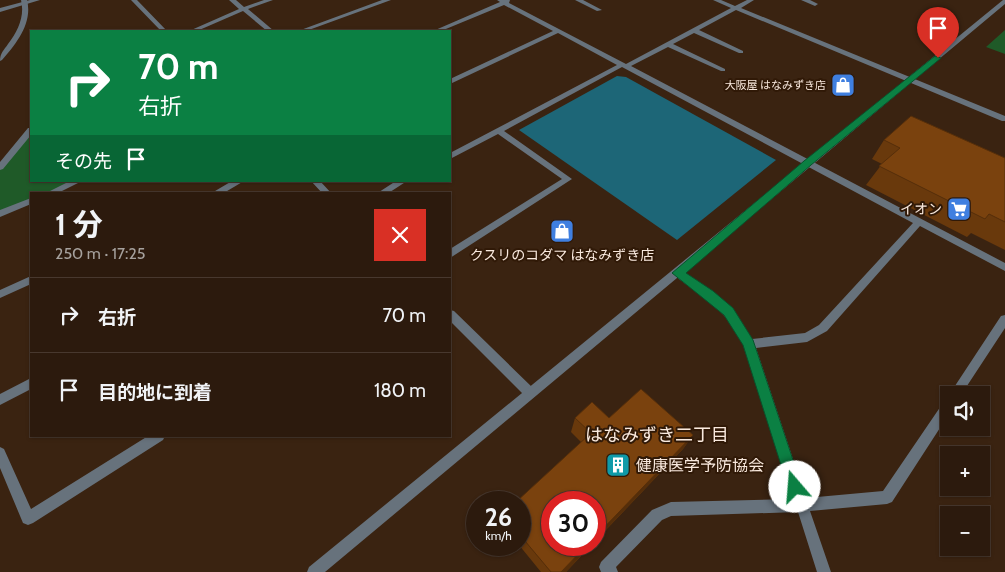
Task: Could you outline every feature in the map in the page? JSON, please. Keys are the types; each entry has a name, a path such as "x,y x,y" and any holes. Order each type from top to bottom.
{"street":[{"path":"0,10 25,1 36,0"},
{"path":"134,0 163,30"},
{"path":"232,0 270,30"},
{"path":"194,30 243,9 270,0"},
{"path":"304,30 388,0"},
{"path":"578,0 599,10"},
{"path":"716,0 1005,119"},
{"path":"451,155 751,0"},
{"path":"804,0 815,4"},
{"path":"0,59 21,28 25,16 25,1"},
{"path":"438,30 505,1 623,66 1005,267"},
{"path":"314,572 1005,1"},
{"path":"694,30 741,52"},
{"path":"451,82 558,31"},
{"path":"668,44 724,70"},
{"path":"451,253 568,179 498,130"},
{"path":"0,167 30,131"},
{"path":"53,192 76,182"},
{"path":"218,192 238,182"},
{"path":"316,182 326,192"},
{"path":"384,192 401,182"},
{"path":"0,214 30,201"},
{"path":"749,344 807,337 823,328 919,222"},
{"path":"678,273 709,294 729,311 749,344 824,572"},
{"path":"0,294 30,280"},
{"path":"451,315 530,393"},
{"path":"961,386 1005,320"},
{"path":"0,400 30,384"},
{"path":"606,570 657,515 671,509 687,507 801,505 887,497 940,418"},
{"path":"0,453 28,518 157,437"}],"green space":[{"path":"1005,30 1005,54 986,47"},
{"path":"30,131 30,182 76,182 53,192 30,192 30,201 4,212 0,211 0,167"}],"water":[{"path":"617,76 626,77 776,160 677,240 519,130"}],"building":[{"path":"911,116 1005,158 1005,222 989,214 985,219 879,166 900,148 884,140"},
{"name":"健康医学予防協会","path":"641,389 693,435 606,526 606,491 541,491 541,556 576,556 561,572 551,572 531,548 531,491 528,491 591,433 575,418 592,402 609,418"}],"place":[{"name":"大阪屋 はなみずき店","path":"843,85"},
{"name":"イオン","path":"959,209"},
{"name":"クスリのコダマ はなみずき店","path":"562,231"},
{"name":"健康医学予防協会","path":"618,465"}],"district":[{"name":"はなみずき二丁目","path":"657,435"}],"route":[{"path":"795,487 749,344 729,311 709,294 678,273 807,163 938,58"}]}
